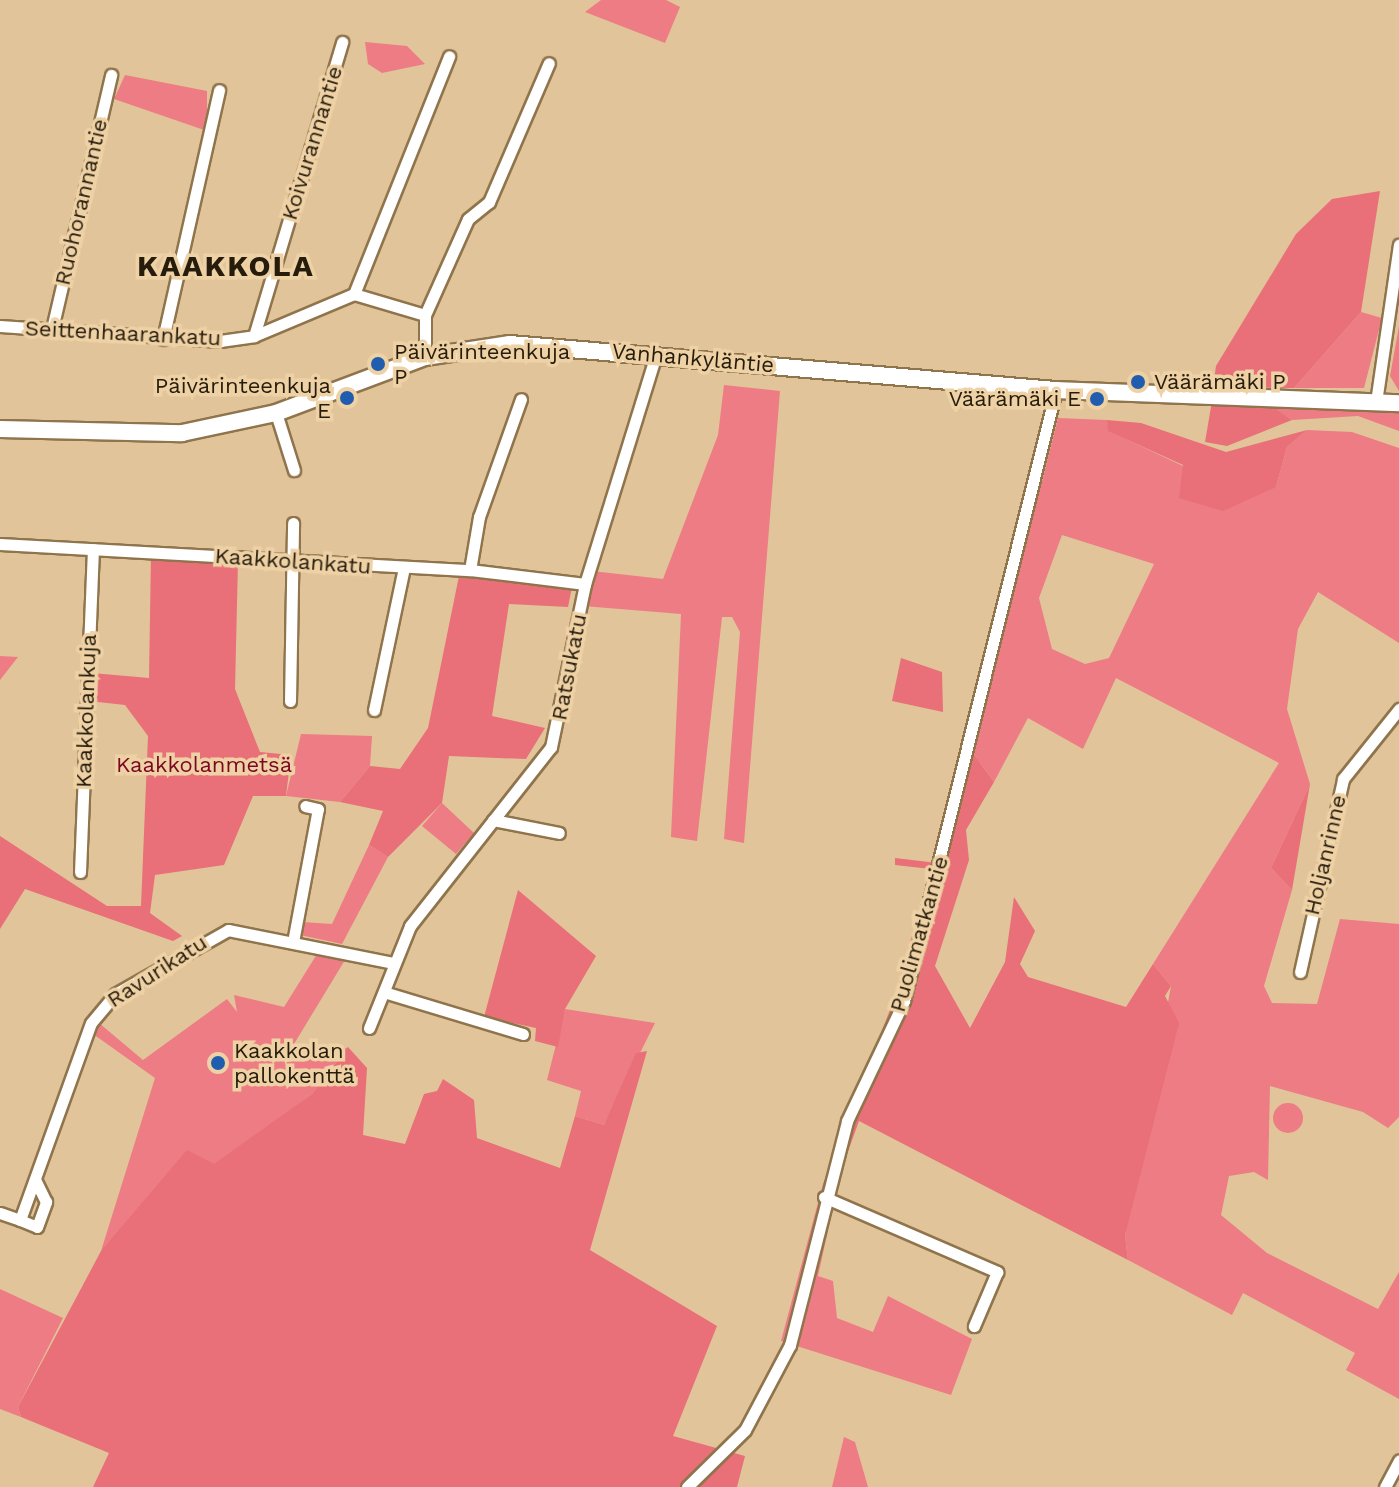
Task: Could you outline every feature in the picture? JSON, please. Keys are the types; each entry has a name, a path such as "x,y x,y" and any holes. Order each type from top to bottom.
{"street":[{"name":"Koivurannantie","path":"254,336 342,42"},
{"path":"425,315 354,294 449,56"},
{"path":"425,357 425,315 468,219 489,202 549,63"},
{"name":"Ruohorannantie","path":"52,329 111,75"},
{"path":"163,339 219,90"},
{"path":"1376,402 1394,314 1399,245"},
{"name":"Seittenhaarankatu","path":"0,326 163,339 254,336 354,294"},
{"name":"Vanhankyläntie","path":"0,429 182,433 276,413 425,357 510,344 1056,390 1399,403"},
{"name":"Ratsukatu","path":"369,1028 387,993 393,963 423,908 551,747 585,584 656,355"},
{"name":"Puolimatkantie","path":"687,1487 745,1430 790,1345 824,1197 847,1121 904,1001 1056,390"},
{"path":"470,570 479,517 521,399"},
{"path":"276,413 294,470"},
{"path":"290,701 293,523"},
{"name":"Kaakkolankatu","path":"0,544 470,570 585,584"},
{"name":"Kaakkolankuja","path":"80,872 93,549"},
{"path":"374,710 404,568"},
{"name":"Holjanrinne","path":"1300,972 1343,779 1399,709"},
{"path":"293,942 318,809 305,806"},
{"path":"493,820 559,833"},
{"name":"Ravurikatu","path":"35,1179 46,1202 37,1227 20,1220 91,1023 106,1002 218,932 293,942 393,963"},
{"path":"387,993 523,1034"},
{"path":"824,1197 997,1272 974,1326"},
{"path":"0,1213 20,1220"},
{"path":"1385,1487 1399,1461"}],"shaded area":[{"path":"601,0 666,0 680,7 665,43 585,12"},
{"path":"365,42 407,46 425,64 382,73 368,64"},
{"path":"125,75 207,91 207,131 114,99"},
{"path":"1361,312 1382,318 1364,388 1294,388"},
{"path":"1399,326 1399,391 1390,376"},
{"path":"724,385 780,391 744,843 724,839 740,632 732,617 722,617 697,841 671,837 681,614 583,606 592,571 663,579 718,435"},
{"path":"1284,402 1399,412 1399,431 1358,416 1292,420 1276,410"},
{"path":"1058,418 1107,420 1109,431 1183,466 1276,487 1287,447 1307,430 1352,432 1399,448 1399,643 1318,592 1298,629 1287,709 1310,784 1271,868 1292,890 1264,986 1272,1003 1317,1004 1340,919 1399,924 1399,1117 1388,1128 1363,1112 1270,1086 1268,1180 1254,1172 1229,1176 1221,1215 1267,1253 1378,1309 1399,1272 1399,1399 1346,1370 1355,1353 1243,1293 1232,1315 1128,1260 1125,1235 1171,986 1153,964 1279,763 1116,678 1083,749 1028,718 994,782 973,753","holes":["1062,535 1154,564 1109,658 1085,664 1052,649 1039,598"]},
{"path":"0,656 18,657 0,680"},
{"path":"301,734 372,736 370,766 340,802 286,796"},
{"path":"442,803 474,833 456,854 422,826"},
{"path":"369,845 388,857 342,944 300,935 302,922 332,924"},
{"path":"317,954 345,960 294,1044 322,1061 348,1047 312,1094 101,1251 155,1078 93,1034 99,1023 143,1060 227,999 237,1012 234,995 284,1007"},
{"path":"565,1009 655,1023 604,1125 575,1116 581,1091 547,1080"},
{"path":"1288,1103 1299,1107 1303,1118 1299,1129 1288,1133 1277,1129 1273,1118 1277,1107"},
{"path":"823,1184 834,1190 834,1203 818,1276 833,1281 837,1318 873,1332 888,1296 972,1339 951,1395 781,1341"},
{"path":"0,1289 63,1318 18,1407 21,1417 0,1409"},
{"path":"844,1437 855,1442 868,1487 832,1487"}],"green space":[{"path":"1380,191 1361,312 1294,388 1213,387 1216,366 1296,234 1332,199"},
{"path":"1212,401 1284,402 1277,410 1292,420 1227,446 1205,442"},
{"path":"1107,420 1141,423 1226,452 1307,430 1287,447 1276,487 1223,511 1179,498 1183,465 1108,431"},
{"name":"Kaakkolanmetsä","path":"151,555 238,561 235,689 260,752 291,755 286,796 253,796 224,865 155,875 150,913 182,936 173,941 25,889 0,929 0,836 107,906 141,906 148,736 125,705 89,701 92,673 149,678"},
{"path":"459,576 572,587 568,607 509,604 492,716 545,728 526,759 449,756 442,803 388,857 369,845 383,811 340,802 370,766 400,769 428,728"},
{"path":"901,658 942,672 943,712 892,701"},
{"path":"973,753 994,782 966,830 969,860 935,966 970,1028 1005,962 1014,897 1035,931 1020,964 1028,977 1126,1007 1153,964 1171,986 1165,996 1179,1023 1125,1235 1128,1260 859,1121 834,1190 823,1184 893,1002 931,869 895,865 895,858 946,864"},
{"path":"1310,784 1292,890 1271,868"},
{"path":"518,890 596,956 565,1009 558,1047 535,1041 536,1028 484,1017"},
{"path":"348,1047 367,1068 363,1135 405,1144 424,1094 437,1091 443,1079 474,1100 477,1138 560,1168 575,1116 604,1125 636,1053 647,1051 590,1250 717,1326 673,1436 745,1456 737,1487 697,1487 687,1479 681,1487 93,1487 109,1453 21,1417 18,1407 101,1251 187,1150 214,1164 312,1094"}],"place":[{"name":"Päivärinteenkuja P","path":"378,364"},
{"name":"Väärämäki P","path":"1138,382"},
{"name":"Päivärinteenkuja E","path":"347,398"},
{"name":"Väärämäki E","path":"1097,399"},
{"name":"Kaakkolan pallokenttä","path":"218,1063"}],"district":[{"name":"KAAKKOLA","path":"226,266"}]}
